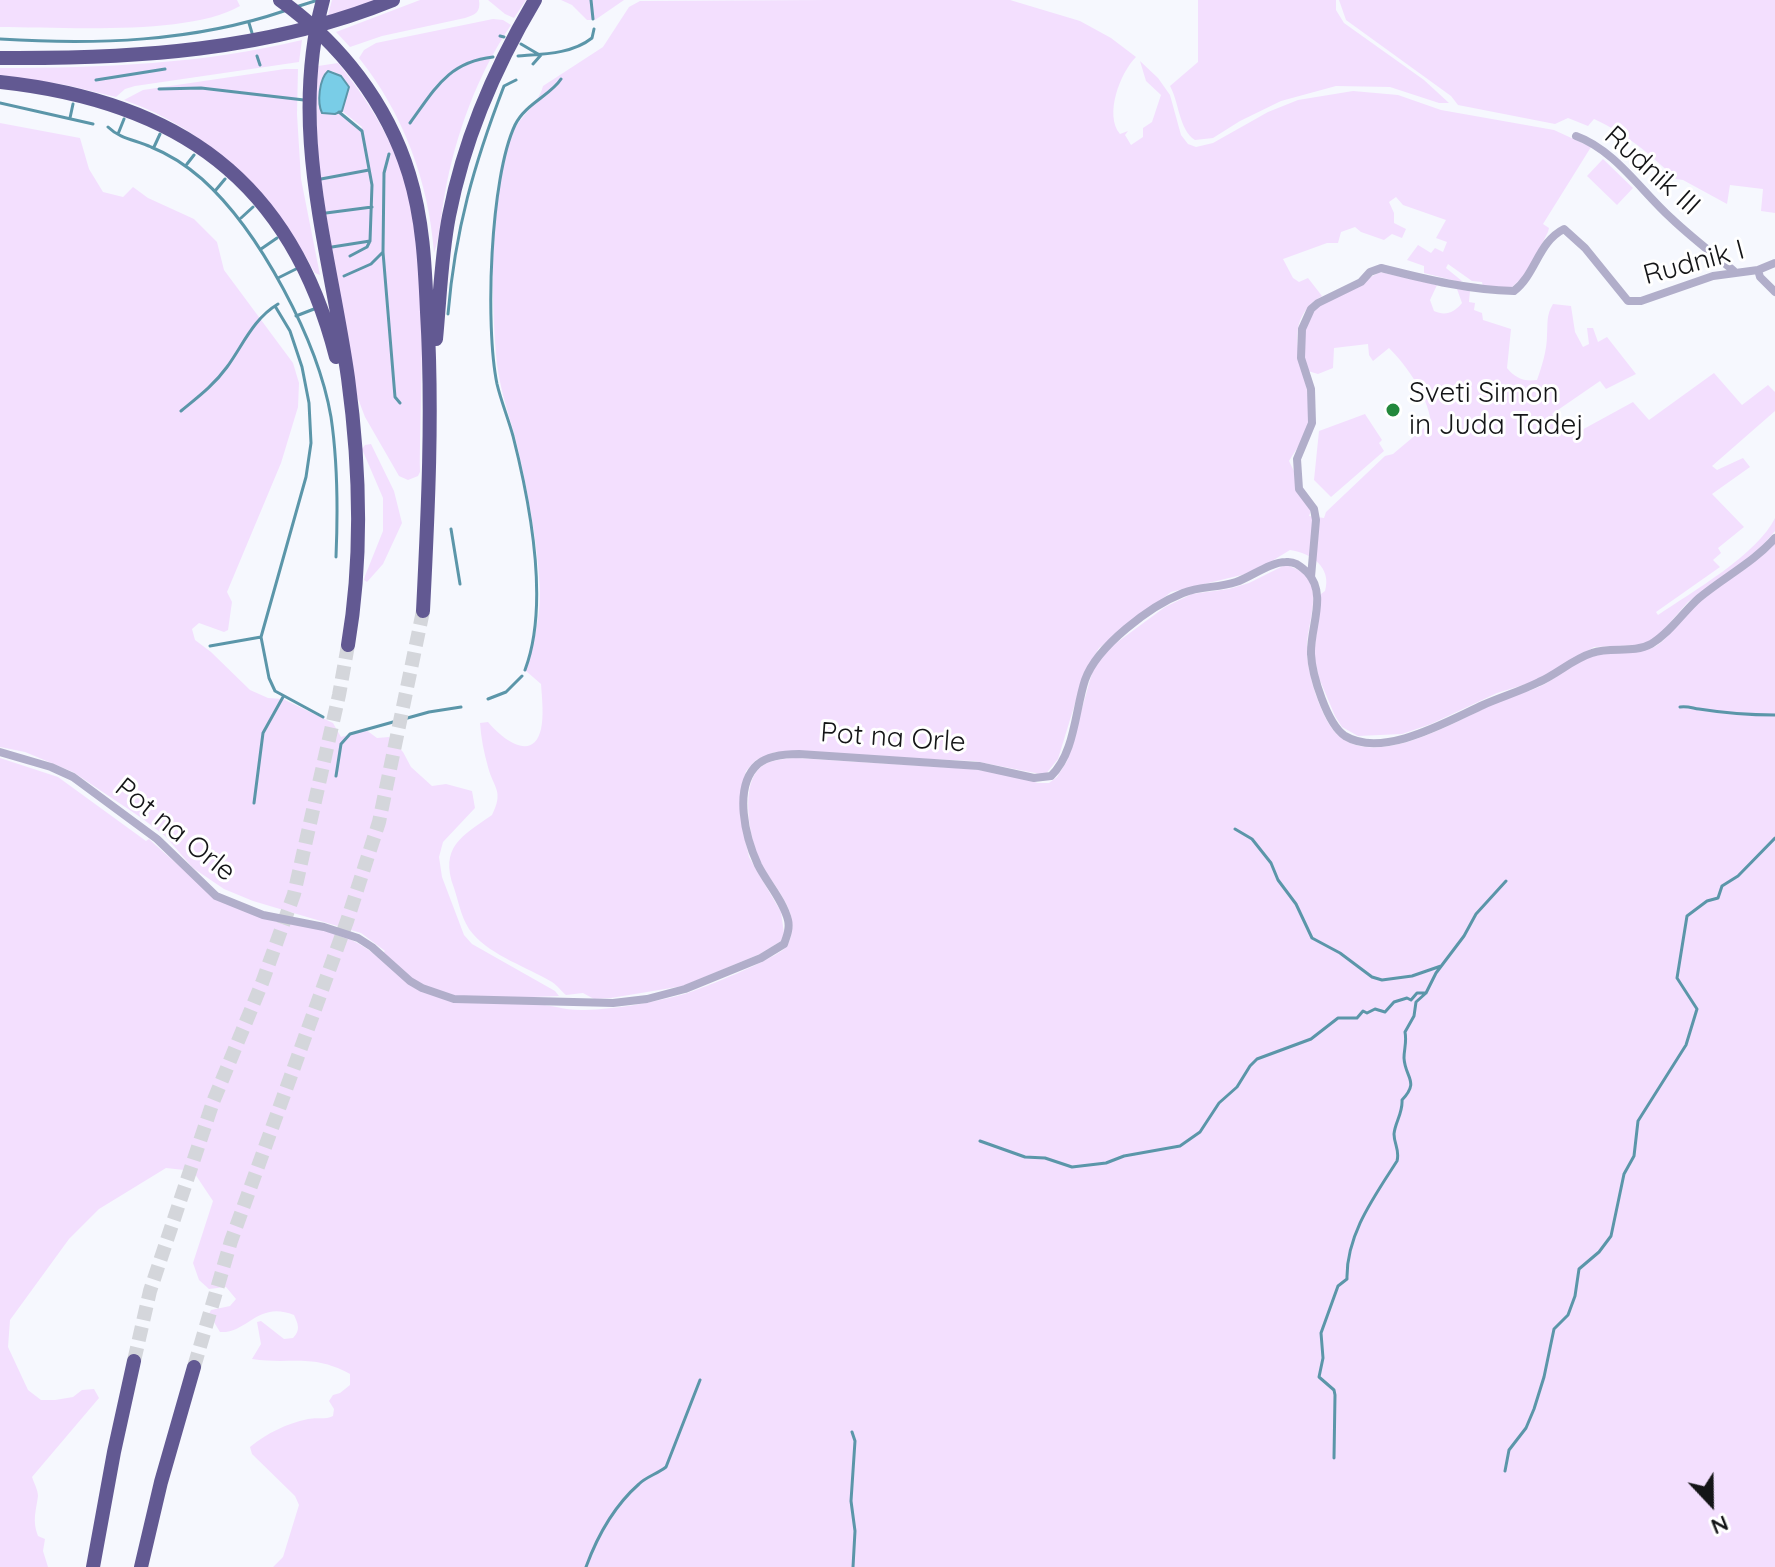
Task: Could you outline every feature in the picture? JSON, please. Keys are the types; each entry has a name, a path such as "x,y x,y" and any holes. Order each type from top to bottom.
{"highway":[{"path":"280,0 332,44 348,62 379,107 401,152 420,222 431,375"},
{"path":"323,0 313,44 309,91 312,170 349,391 355,448 358,521 354,605 348,645"},
{"path":"0,58 119,56 238,43 316,26 393,0"},
{"path":"423,611 431,375 445,239 464,158 483,101 535,0"},
{"path":"0,82 80,94 127,108 191,141 230,170 263,204 298,256 321,307 349,391"},
{"path":"93,1562 134,1361"},
{"path":"141,1567 164,1469 194,1367"}],"street":[{"name":"Rudnik III","path":"1576,136 1592,142 1605,152 1670,218 1734,271"},
{"name":"Rudnik I","path":"1311,577 1316,520 1314,509 1299,489 1297,459 1312,423 1312,405 1300,343 1305,318 1318,303 1361,282 1370,272 1381,268 1486,291 1514,291 1527,278 1549,240 1564,229 1585,248 1628,301 1641,301 1734,271 1758,270 1775,263"},
{"path":"1758,270 1760,277 1775,292"},
{"path":"1311,577 1317,603 1311,640 1316,681 1332,719 1343,734 1356,740 1377,742 1424,732 1537,683 1590,653 1647,646 1661,637 1702,595 1775,538"},
{"name":"Pot na Orle","path":"0,752 73,777 157,839 216,896 263,915 324,927 358,938 410,981 437,994 475,1000 613,1003 647,999 685,989 761,958 784,944 788,921 759,866 745,821 747,784 759,763 783,754 799,754 979,766 1043,779 1058,769 1063,758 1086,678 1100,652 1131,626 1170,598 1185,592 1235,583 1280,562 1298,564 1311,577"}],"shaded area":[{"path":"0,0 237,0 240,6 218,16 158,26 0,27"},
{"path":"332,0 377,0 327,18"},
{"path":"420,0 479,0 479,7 474,14 465,18 382,36 350,47 336,32"},
{"path":"488,0 526,0 514,18"},
{"path":"561,0 624,0 595,20 587,20 572,5"},
{"path":"1010,0 1080,21 1111,38 1136,57 1124,73 1114,106 1115,126 1120,134 1128,131 1125,135 1131,145 1143,137 1143,128 1152,122 1161,95 1146,81 1140,61 1170,95 1181,135 1188,144 1196,147 1213,143 1268,112 1298,100 1353,91 1398,95 1441,110 1554,130 1591,147 1543,224 1549,228 1548,232 1528,272 1511,288 1483,287 1482,282 1472,281 1448,264 1446,268 1462,281 1424,273 1424,266 1407,260 1418,245 1431,253 1435,248 1443,252 1447,242 1436,238 1446,220 1403,205 1396,197 1389,202 1394,223 1406,229 1402,238 1392,234 1384,240 1355,227 1341,232 1338,243 1327,243 1283,259 1293,278 1299,282 1308,278 1322,296 1307,309 1299,323 1297,339 1307,390 1308,423 1289,461 1312,508 1309,516 1324,518 1326,512 1385,456 1393,454 1431,422 1416,382 1389,348 1373,361 1368,344 1334,348 1333,368 1318,374 1308,371 1304,358 1305,326 1317,306 1380,272 1437,285 1430,300 1438,313 1449,313 1462,303 1457,289 1470,291 1469,302 1475,303 1474,310 1482,313 1483,320 1511,329 1507,368 1524,380 1537,380 1547,341 1548,316 1553,304 1571,306 1575,332 1583,347 1589,344 1587,328 1593,328 1598,342 1607,337 1636,374 1606,389 1600,381 1552,414 1569,437 1633,402 1649,420 1714,373 1742,405 1768,385 1775,392 1775,411 1712,466 1717,470 1743,458 1750,467 1712,494 1744,527 1718,548 1721,553 1713,560 1720,567 1656,612 1658,615 1739,558 1766,532 1775,518 1775,531 1758,551 1688,602 1660,634 1649,641 1639,645 1594,647 1533,682 1497,693 1402,734 1358,736 1342,727 1335,716 1319,678 1314,655 1326,575 1313,558 1290,550 1254,572 1171,592 1099,648 1085,671 1058,759 1045,775 974,761 775,752 756,760 746,771 741,791 744,834 749,857 781,912 784,933 781,941 760,954 683,986 611,998 594,999 583,993 566,995 552,982 500,955 473,934 463,918 449,862 456,844 492,815 497,800 480,723 488,722 508,740 524,746 531,745 537,739 542,718 541,684 526,671 539,613 537,556 523,474 501,386 493,301 495,216 504,162 514,130 543,86 603,47 629,7 640,1"},
{"path":"1198,0 1336,0 1336,10 1344,23 1424,80 1449,103 1439,103 1390,87 1336,86 1281,101 1213,138 1195,140 1182,123 1170,86 1198,62"},
{"path":"1339,0 1775,0 1775,213 1761,211 1763,189 1730,185 1727,204 1676,179 1638,145 1594,119 1588,126 1568,118 1555,124 1458,105 1451,96 1346,20"},
{"path":"493,19 511,25 488,63 462,127 449,171 434,253 426,200 411,150 389,102 359,58 364,50 376,43"},
{"path":"302,40 299,62 135,86 125,89 116,97 66,85 0,75 0,68 152,63 227,54"},
{"path":"338,63 355,85 378,119 396,156 407,191 415,229 422,311 420,472 408,480 399,476 365,417 357,396 318,157 318,66","holes":["332,71 341,76 349,87 342,111 361,129 338,113 320,111 322,79"]},
{"path":"298,69 301,179 320,275 315,273 280,217 236,168 184,129 124,100 143,90"},
{"path":"0,123 80,138 89,169 103,192 123,197 133,187 148,198 194,219 217,242 224,270 293,363 299,383 298,407 281,463 227,592 232,602 228,630 224,632 199,623 192,629 195,640 250,690 268,698 283,699 333,723 341,737 366,730 377,738 389,737 403,752 411,767 432,786 446,784 472,791 475,808 443,842 439,857 442,877 464,935 472,944 559,996 533,997 532,1004 585,1010 657,1001 703,987 780,952 791,937 791,915 759,859 748,811 750,785 761,767 773,761 796,758 972,769 1049,783 1067,761 1092,673 1104,652 1165,607 1192,594 1249,583 1285,565 1299,570 1308,578 1312,588 1307,657 1326,719 1339,736 1356,745 1375,747 1397,745 1441,729 1543,685 1589,656 1642,651 1656,646 1699,602 1775,543 1775,1567 273,1567 283,1557 299,1505 295,1496 252,1454 250,1447 270,1433 292,1424 333,1416 334,1409 329,1401 350,1385 350,1374 313,1362 252,1359 261,1344 257,1322 261,1321 284,1339 293,1338 298,1330 294,1315 282,1312 262,1314 238,1328 220,1332 209,1314 211,1310 230,1306 236,1299 226,1287 209,1289 199,1280 193,1263 213,1201 193,1171 166,1168 99,1209 69,1239 10,1320 8,1347 28,1390 41,1400 73,1397 82,1390 94,1389 99,1398 32,1477 38,1496 35,1526 38,1536 45,1539 43,1551 48,1567 0,1567 0,758 58,777 146,841 149,839 222,896 251,909 334,933 378,957 385,951 361,933 253,901 224,889 193,868 165,836 73,772 25,752 0,747"},
{"path":"1603,159 1633,188 1617,205 1587,176"},
{"path":"1365,414 1382,440 1379,443 1384,451 1331,497 1314,480 1319,431"},
{"path":"371,444 394,491 402,523 383,564 367,582 365,576 383,531 383,498 362,449"}],"water":[{"path":"328,71 341,76 349,87 342,111 335,114 322,113 320,103 321,85"}],"waterway":[{"path":"299,6 318,0"},
{"path":"591,0 593,19"},
{"path":"0,39 72,42 144,39 215,29 284,11"},
{"path":"249,23 252,33"},
{"path":"518,56 576,47 592,38 594,29"},
{"path":"500,36 504,37"},
{"path":"521,44 538,54"},
{"path":"533,64 541,55"},
{"path":"257,56 260,65"},
{"path":"410,123 435,88 454,71 493,57"},
{"path":"96,80 165,69"},
{"path":"525,670 536,615 535,553 519,463 493,358 492,253 500,180 515,125 525,111 561,79"},
{"path":"448,314 455,254 475,170 504,86 516,80"},
{"path":"159,89 201,88 304,100"},
{"path":"0,103 93,124"},
{"path":"70,118 73,104"},
{"path":"339,112 362,131 372,185 370,241 367,247 350,256"},
{"path":"118,134 124,119"},
{"path":"108,127 123,137 172,157 202,179 245,227 283,289 314,355 331,417 337,487 336,557"},
{"path":"154,147 160,134"},
{"path":"389,154 384,173 383,252 395,397 400,403"},
{"path":"187,164 194,155"},
{"path":"321,179 369,170"},
{"path":"215,191 225,179"},
{"path":"241,218 253,207"},
{"path":"326,213 372,207"},
{"path":"261,249 277,238"},
{"path":"332,247 370,241"},
{"path":"344,276 371,264 383,252"},
{"path":"278,278 296,269"},
{"path":"181,411 217,380 255,325 278,304"},
{"path":"275,306 290,331 302,367 309,403 311,443 306,477 261,637 269,678 275,691 323,717"},
{"path":"296,316 314,309"},
{"path":"451,529 460,584"},
{"path":"210,646 261,637"},
{"path":"488,699 506,692 522,676"},
{"path":"254,803 263,733 283,697"},
{"path":"336,776 341,744 350,734 429,712 461,707"},
{"path":"1680,707 1775,715"},
{"path":"1235,829 1252,839 1271,863 1312,938 1340,953 1372,977 1382,980 1412,976 1441,966"},
{"path":"1505,1471 1509,1450 1526,1428 1534,1409 1554,1329 1568,1315 1579,1269 1599,1252 1611,1236 1624,1174 1634,1156 1638,1121 1686,1045 1697,1009 1677,978 1687,916 1707,901 1718,898 1722,886 1738,876 1775,838"},
{"path":"1334,1458 1335,1395 1334,1390 1319,1377 1323,1358 1321,1333 1338,1286 1347,1279 1356,1232 1397,1161 1395,1130 1402,1100 1411,1084 1404,1058 1405,1032 1414,1016 1416,1002 1426,993 1476,914 1506,881"},
{"path":"980,1141 1025,1157 1045,1158 1072,1167 1106,1163 1124,1156 1180,1146 1200,1132 1219,1103 1237,1087 1257,1059 1311,1039 1338,1018 1357,1018 1363,1011 1367,1013 1375,1009 1385,1012 1394,1002 1407,998 1411,1000 1417,993 1426,993"},
{"path":"586,1567 614,1512 642,1482 666,1467 700,1380"},
{"path":"852,1432 855,1441 851,1501 855,1531 853,1567"}],"tunnel":[{"path":"194,1367 231,1241 347,921 379,822 423,611"},
{"path":"134,1361 150,1291 213,1102 262,983 294,894 348,645"}],"place":[{"name":"Sveti Simon in Juda Tadej","path":"1393,410"}]}
